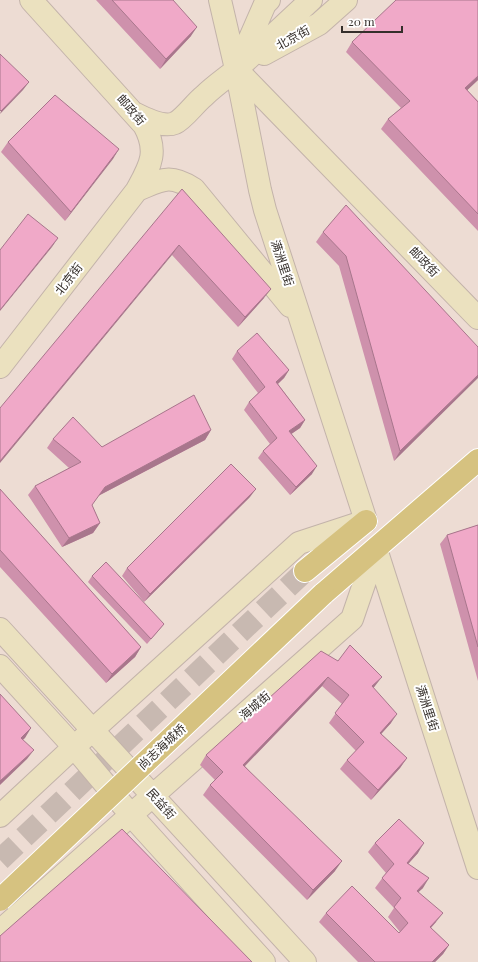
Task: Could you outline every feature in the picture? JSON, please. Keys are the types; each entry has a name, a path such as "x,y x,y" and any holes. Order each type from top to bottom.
{"main road":[{"name":"邮政街","path":"31,0 133,112 150,135 152,143 150,163 147,172 137,190"},
{"name":"满洲里街","path":"220,0 236,69 264,210 366,521"},
{"path":"133,112 144,118 162,124 174,123 185,114 236,69 265,4 269,0"},
{"name":"北京街","path":"236,69 311,0"},
{"name":"北京街","path":"236,69 319,24 346,0"},
{"name":"邮政街","path":"236,69 478,318"},
{"path":"137,190 166,179 173,179 187,184 194,189 299,316"},
{"name":"北京街","path":"0,367 137,190"},
{"name":"海城街","path":"0,931 352,619 376,549 478,460"},
{"path":"305,571 366,521"},
{"path":"0,816 299,543 366,521"},
{"name":"满洲里街","path":"376,549 478,868"},
{"name":"尚志海城桥","path":"0,900 323,594 376,549"},
{"name":"民益街","path":"0,629 305,962"},
{"path":"0,666 74,747 131,815 264,962"}],"building":[{"path":"112,0 173,0 197,27 166,59"},
{"path":"396,0 478,0 478,76 465,88 478,102 478,214 388,119 410,101 352,42"},
{"path":"0,54 29,82 1,111 0,110"},
{"path":"55,95 119,149 71,212 8,142"},
{"path":"182,189 271,289 245,317 179,245 0,461 0,408"},
{"path":"346,205 478,347 478,375 400,451 346,256 323,232"},
{"path":"28,214 58,238 0,310 0,250"},
{"path":"257,333 289,370 276,382 305,420 289,431 317,466 296,487 263,451 277,438 249,402 265,387 237,351"},
{"path":"194,395 211,430 105,487 92,505 100,523 69,538 35,486 81,462 53,439 73,417 102,447"},
{"path":"231,464 256,489 150,594 127,568"},
{"path":"0,489 141,647 112,674 0,550"},
{"path":"478,525 478,647 447,535"},
{"path":"106,562 164,624 151,639 92,576"},
{"path":"350,645 382,677 372,686 397,714 380,733 407,758 378,790 347,760 364,742 335,713 349,695 328,677 243,765 342,861 313,890 210,785 223,772 206,755 321,651 338,661"},
{"path":"0,694 31,728 21,738 34,750 0,781"},
{"path":"399,819 424,843 407,863 429,878 417,891 443,913 430,927 449,945 432,962 375,962 326,913 352,886 399,933 408,923 394,907 401,898 382,878 394,864 375,843"},
{"path":"122,829 252,962 0,962 0,936"}],"tunnel":[{"path":"0,860 305,571"}]}
